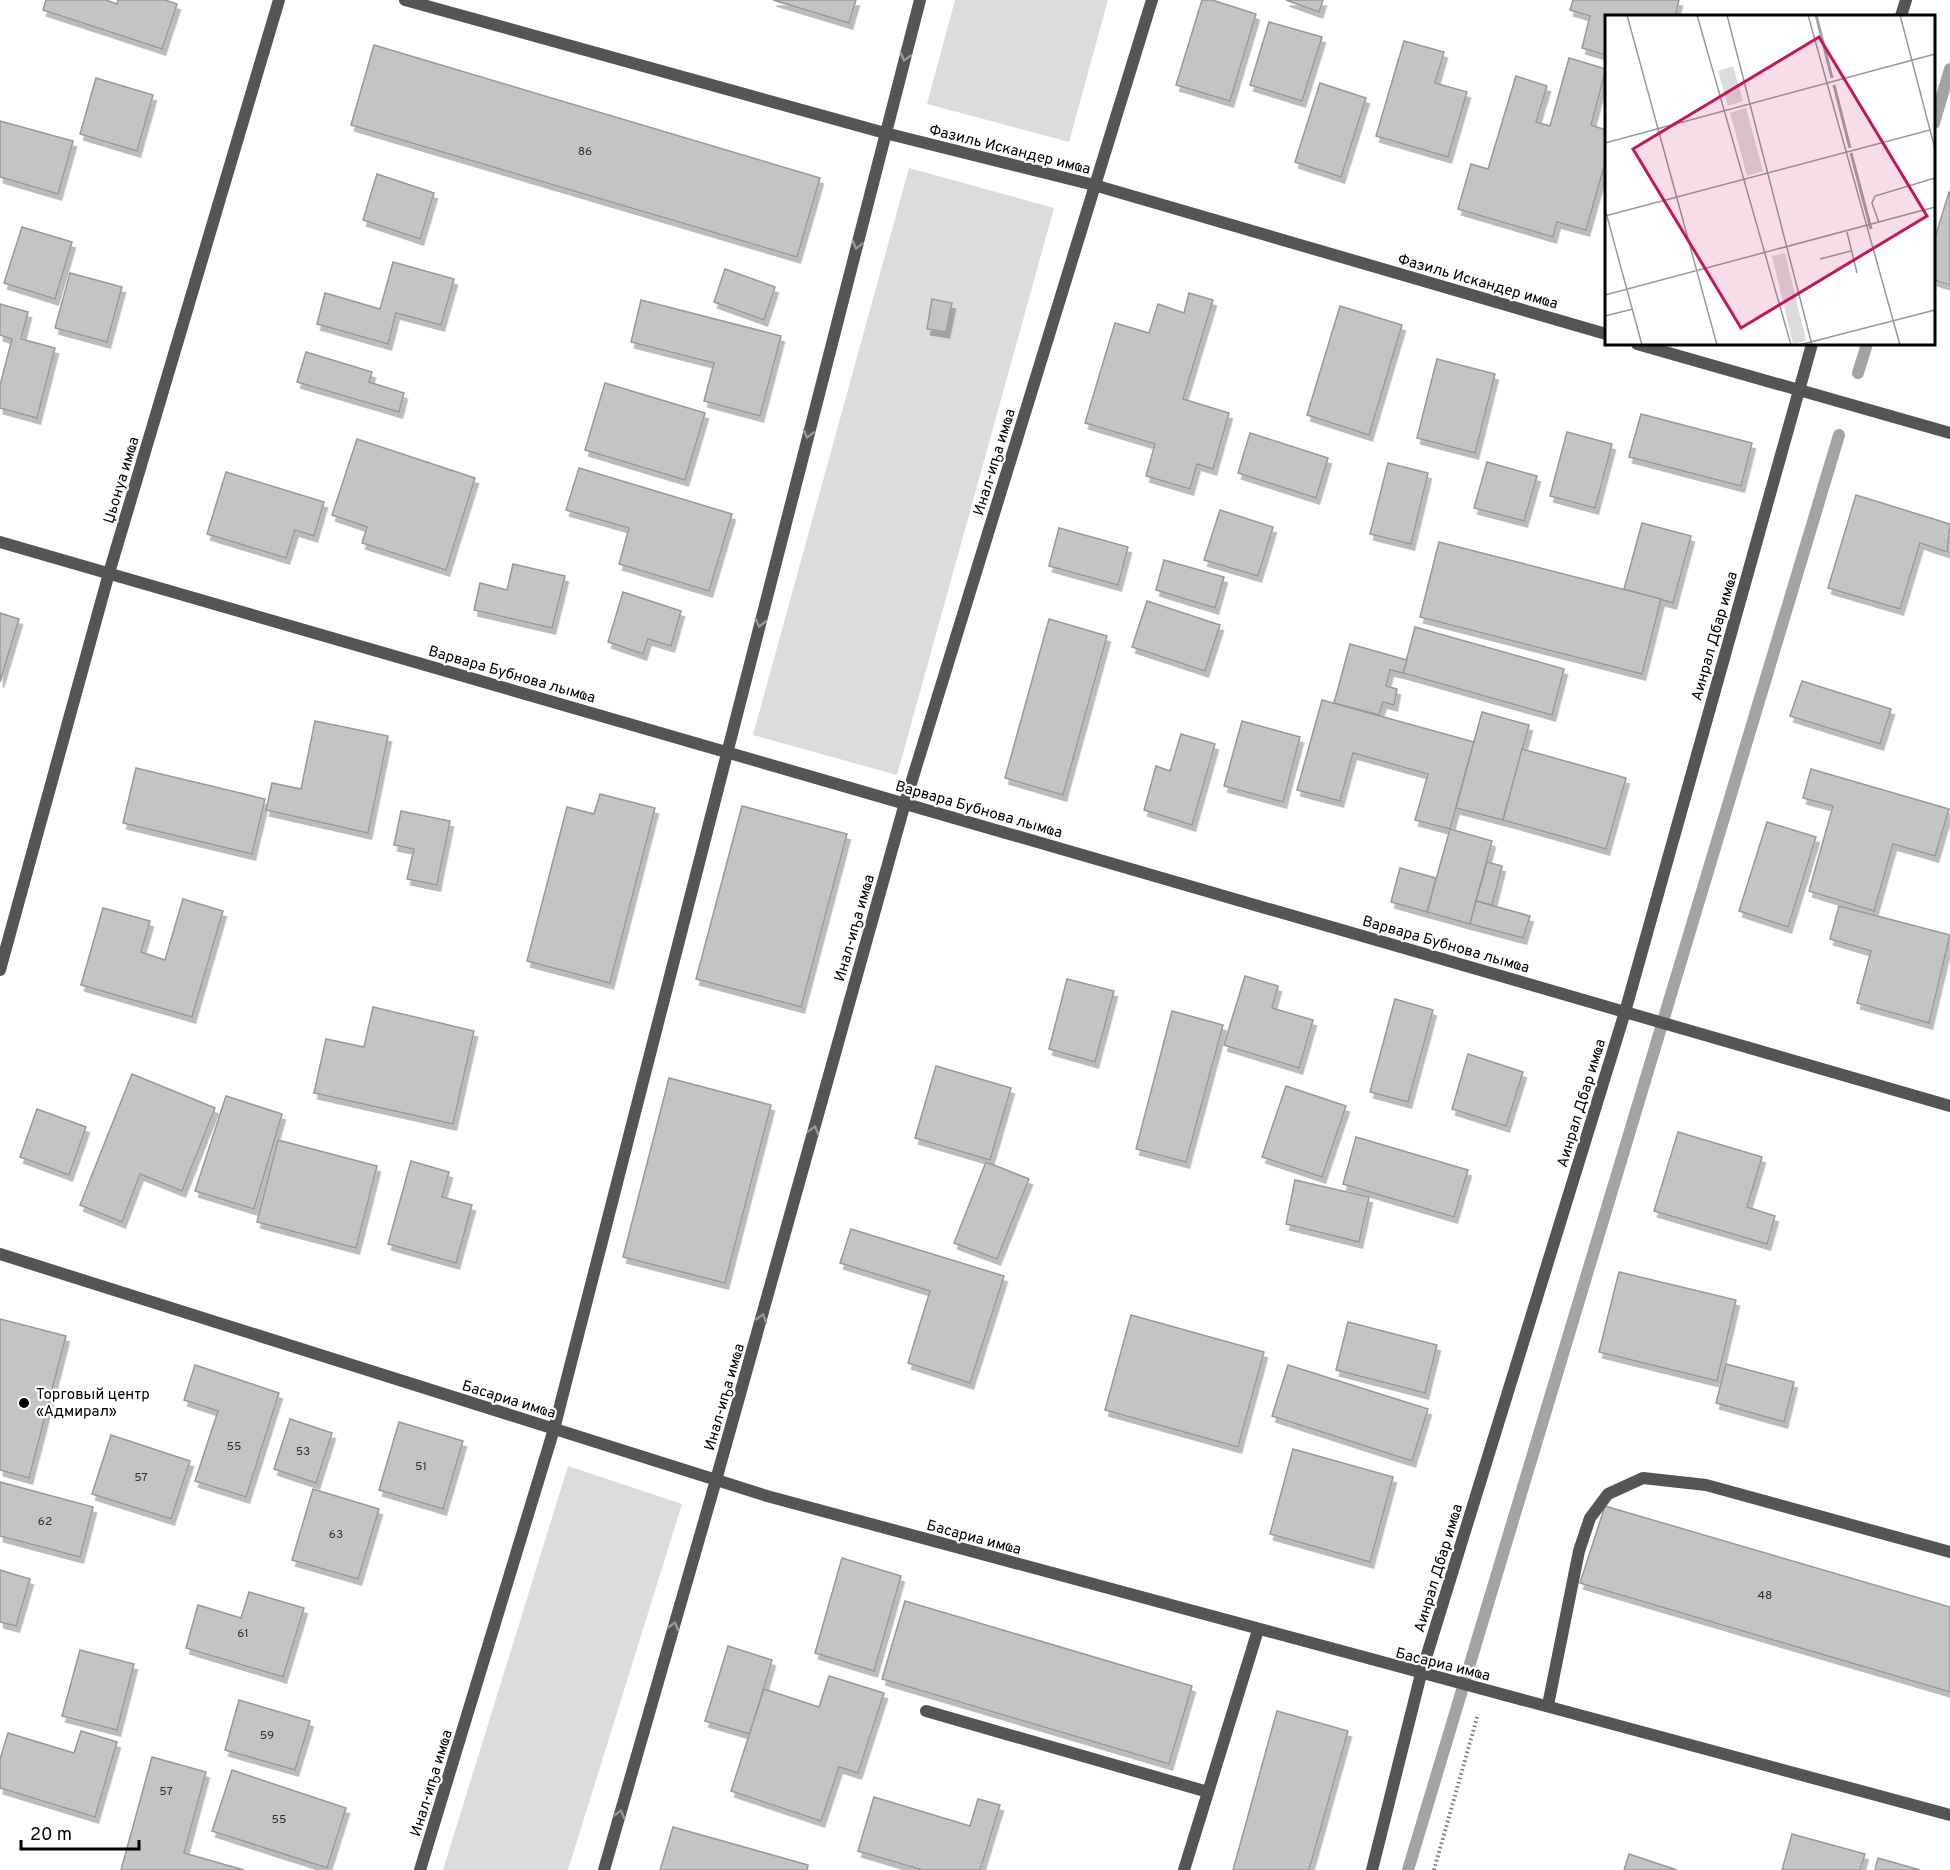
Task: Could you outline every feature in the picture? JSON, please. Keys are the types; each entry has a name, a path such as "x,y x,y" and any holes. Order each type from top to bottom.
{"street":[{"name":"Џьонуа имҩа","path":"0,970 109,573 279,0"},
{"name":"Фазиль Искандер имҩа","path":"405,0 885,133 1094,185 1605,334"},
{"name":"Инал-иҧа имҩа","path":"420,1870 554,1429 920,0"},
{"name":"Инал-иҧа имҩа","path":"604,1870 716,1480 905,803 1152,0"},
{"path":"1901,15 1906,0"},
{"path":"1640,345 1950,433"},
{"name":"Аинрал Дбар имҩа","path":"1372,1870 1421,1674 1625,1012 1812,345"},
{"name":"Варвара Бубнова лымҩа","path":"0,542 1950,1106"},
{"name":"Басариа имҩа","path":"0,1254 716,1480 1258,1630 1548,1705 1950,1815"},
{"path":"1548,1705 1579,1551 1590,1518 1608,1494 1643,1478 1706,1485 1950,1552"},
{"path":"1184,1870 1258,1630"},
{"path":"926,1711 1208,1792"}],"path":[{"path":"1434,1870 1485,1690"}],"shaded area":[{"path":"955,0 1108,0 1069,142 927,104"},
{"path":"909,168 1054,208 897,775 753,735"},
{"path":"568,1466 682,1504 568,1870 443,1870"}],"building":[{"path":"46,0 106,0 117,4 118,0 165,0 177,4 162,49 43,10"},
{"path":"773,0 856,0 849,23"},
{"path":"1202,0 1212,0 1256,14 1230,101 1176,85"},
{"path":"1286,0 1323,0 1319,12"},
{"path":"1573,0 1679,0 1675,15 1605,15 1605,55 1582,48 1590,16 1570,10"},
{"path":"1269,22 1322,37 1302,101 1250,85"},
{"path":"1404,41 1444,52 1435,83 1467,92 1448,157 1376,136"},
{"path":"374,45 820,178 797,257 351,125"},
{"path":"1569,58 1605,69 1591,125 1605,130 1605,164 1586,230 1557,222 1553,237 1458,209 1471,164 1488,169 1516,76 1547,86 1536,122 1550,126"},
{"path":"96,78 153,95 137,151 80,134"},
{"path":"1320,83 1366,98 1341,177 1295,162"},
{"path":"0,121 73,141 58,194 0,177"},
{"path":"377,174 434,193 420,239 363,220"},
{"path":"1949,192 1950,285 1935,280 1935,238"},
{"path":"22,227 72,242 55,299 4,283"},
{"path":"393,262 454,279 441,325 396,313 388,344 317,324 325,293 380,309"},
{"path":"725,269 775,287 764,320 714,302"},
{"path":"70,273 122,287 107,342 55,328"},
{"path":"1189,293 1213,300 1183,399 1229,413 1213,469 1197,464 1190,489 1146,476 1155,444 1085,423 1115,323 1149,333 1158,304 1184,313"},
{"path":"932,299 952,303 946,332 927,329"},
{"path":"641,300 781,336 760,416 704,401 714,363 631,342"},
{"path":"0,304 28,312 21,339 55,348 37,418 0,408 0,385 12,339 0,335"},
{"path":"1340,306 1402,325 1369,435 1307,415"},
{"path":"306,352 372,372 369,382 404,393 399,412 297,382"},
{"path":"1437,359 1495,374 1475,453 1417,438"},
{"path":"605,383 705,413 685,480 585,450"},
{"path":"1641,414 1752,443 1741,486 1629,457"},
{"path":"1567,432 1612,444 1595,508 1550,496"},
{"path":"1250,433 1328,458 1316,498 1238,473"},
{"path":"357,439 475,478 446,570 362,543 367,527 332,515"},
{"path":"1487,462 1537,476 1524,521 1474,508"},
{"path":"1388,463 1428,473 1411,544 1370,534"},
{"path":"579,468 732,514 709,591 619,564 629,528 566,510"},
{"path":"226,472 324,502 314,536 295,530 286,558 207,534"},
{"path":"1856,495 1950,524 1947,552 1920,543 1900,609 1828,588"},
{"path":"1220,510 1273,527 1258,576 1204,560"},
{"path":"1642,523 1691,536 1673,603 1624,589"},
{"path":"1059,528 1128,547 1118,585 1049,566"},
{"path":"1439,542 1661,599 1642,674 1420,617"},
{"path":"1164,560 1224,577 1215,608 1156,590"},
{"path":"513,564 565,576 552,628 474,610 480,583 507,590"},
{"path":"623,592 681,611 671,646 648,639 643,654 608,642"},
{"path":"1147,601 1220,625 1205,671 1132,647"},
{"path":"0,613 19,619 0,682"},
{"path":"1049,619 1107,636 1063,795 1005,778"},
{"path":"1415,627 1564,669 1552,715 1403,673"},
{"path":"1350,644 1407,660 1403,673 1390,670 1386,686 1397,689 1394,705 1383,702 1379,715 1334,703"},
{"path":"1802,681 1891,709 1880,744 1790,716"},
{"path":"1322,700 1474,742 1450,829 1415,820 1428,774 1353,753 1340,801 1297,790"},
{"path":"1482,712 1529,725 1503,820 1456,808"},
{"path":"315,721 388,736 368,833 266,810 272,783 301,789"},
{"path":"1242,721 1300,737 1283,802 1224,786"},
{"path":"1181,734 1215,744 1192,825 1144,810 1156,766 1170,771"},
{"path":"1522,749 1626,778 1606,849 1503,820"},
{"path":"136,768 265,799 252,854 123,823"},
{"path":"1811,769 1949,809 1935,856 1893,844 1874,911 1809,891 1833,806 1803,798"},
{"path":"600,794 655,808 610,983 527,961 567,807 594,814"},
{"path":"742,806 847,834 801,1007 696,979"},
{"path":"401,811 450,821 437,885 407,879 414,849 394,845"},
{"path":"1767,822 1816,837 1788,927 1739,911"},
{"path":"1450,829 1492,841 1470,924 1427,912"},
{"path":"1487,862 1502,866 1492,905 1476,901"},
{"path":"1400,868 1436,878 1427,912 1391,902"},
{"path":"183,899 223,911 192,1017 81,985 103,908 150,921 141,952 165,960"},
{"path":"1476,901 1530,916 1523,938 1470,924"},
{"path":"1839,906 1950,935 1929,1023 1857,1003 1871,951 1830,939"},
{"path":"1245,976 1278,986 1272,1008 1313,1020 1299,1068 1224,1045"},
{"path":"1067,979 1114,991 1095,1062 1049,1049"},
{"path":"1395,999 1433,1010 1408,1102 1370,1092"},
{"path":"373,1007 474,1031 453,1124 314,1093 326,1039 364,1047"},
{"path":"1172,1011 1223,1025 1186,1162 1136,1149"},
{"path":"1468,1054 1523,1072 1506,1126 1452,1109"},
{"path":"936,1066 1011,1088 990,1160 915,1138"},
{"path":"132,1074 215,1108 182,1191 140,1174 122,1222 80,1205"},
{"path":"669,1078 771,1105 725,1283 623,1257"},
{"path":"1286,1086 1346,1106 1322,1177 1262,1157"},
{"path":"226,1096 282,1114 254,1209 195,1191"},
{"path":"37,1109 86,1127 69,1175 20,1157"},
{"path":"1678,1132 1762,1157 1747,1207 1775,1216 1767,1244 1654,1211"},
{"path":"1356,1137 1468,1170 1454,1217 1343,1184"},
{"path":"278,1140 377,1166 356,1248 257,1222"},
{"path":"411,1161 449,1172 442,1197 472,1205 456,1263 388,1244"},
{"path":"986,1162 1029,1179 997,1259 954,1243"},
{"path":"1295,1180 1369,1197 1359,1242 1286,1224"},
{"path":"851,1229 1004,1276 970,1383 908,1363 930,1291 840,1263"},
{"path":"1619,1272 1736,1300 1717,1381 1599,1352"},
{"path":"1131,1315 1264,1352 1238,1447 1105,1410"},
{"name":"Торговый центр «Адмирал»","path":"0,1319 66,1336 29,1478 0,1470"},
{"path":"1348,1322 1437,1345 1425,1393 1336,1370"},
{"path":"1726,1364 1794,1382 1784,1422 1716,1403"},
{"path":"195,1365 279,1393 246,1497 195,1481 218,1411 184,1400"},
{"path":"1288,1365 1428,1409 1412,1461 1272,1416"},
{"path":"290,1419 332,1433 316,1483 274,1469"},
{"path":"399,1422 463,1441 443,1509 379,1490"},
{"path":"111,1435 190,1461 171,1519 92,1494"},
{"path":"1293,1449 1393,1477 1370,1562 1270,1534"},
{"path":"0,1482 93,1507 80,1557 0,1536"},
{"path":"313,1489 379,1509 358,1579 292,1560"},
{"path":"1605,1506 1950,1607 1950,1692 1580,1583"},
{"path":"842,1558 901,1576 874,1671 815,1653"},
{"path":"0,1570 30,1579 16,1626 0,1622"},
{"path":"249,1592 304,1608 283,1677 186,1648 198,1605 241,1618"},
{"path":"905,1601 1192,1686 1169,1764 882,1679"},
{"path":"728,1646 772,1660 750,1734 705,1721"},
{"path":"80,1650 134,1664 117,1730 62,1716"},
{"path":"829,1676 884,1693 858,1773 839,1767 821,1821 731,1791 764,1689 819,1707"},
{"path":"239,1700 310,1721 295,1770 225,1750"},
{"path":"1277,1711 1348,1731 1309,1870 1233,1870"},
{"path":"81,1731 117,1742 95,1817 0,1788 0,1759 8,1733 74,1753"},
{"path":"152,1757 206,1772 184,1853 244,1870 121,1870"},
{"path":"232,1770 346,1808 327,1868 212,1831"},
{"path":"874,1797 970,1826 978,1799 1000,1805 980,1870 922,1870 858,1851"},
{"path":"673,1827 808,1865 807,1870 660,1870"},
{"path":"1792,1834 1865,1854 1860,1870 1782,1870"},
{"path":"1629,1854 1677,1870 1624,1870"},
{"path":"1878,1858 1920,1870 1875,1870"}],"waterway":[{"path":"1935,120 1950,69"},
{"path":"1858,373 1867,345"},
{"path":"1408,1870 1839,435"}],"place":[{"name":"Торговый центр «Адмирал»","path":"24,1403"}]}
